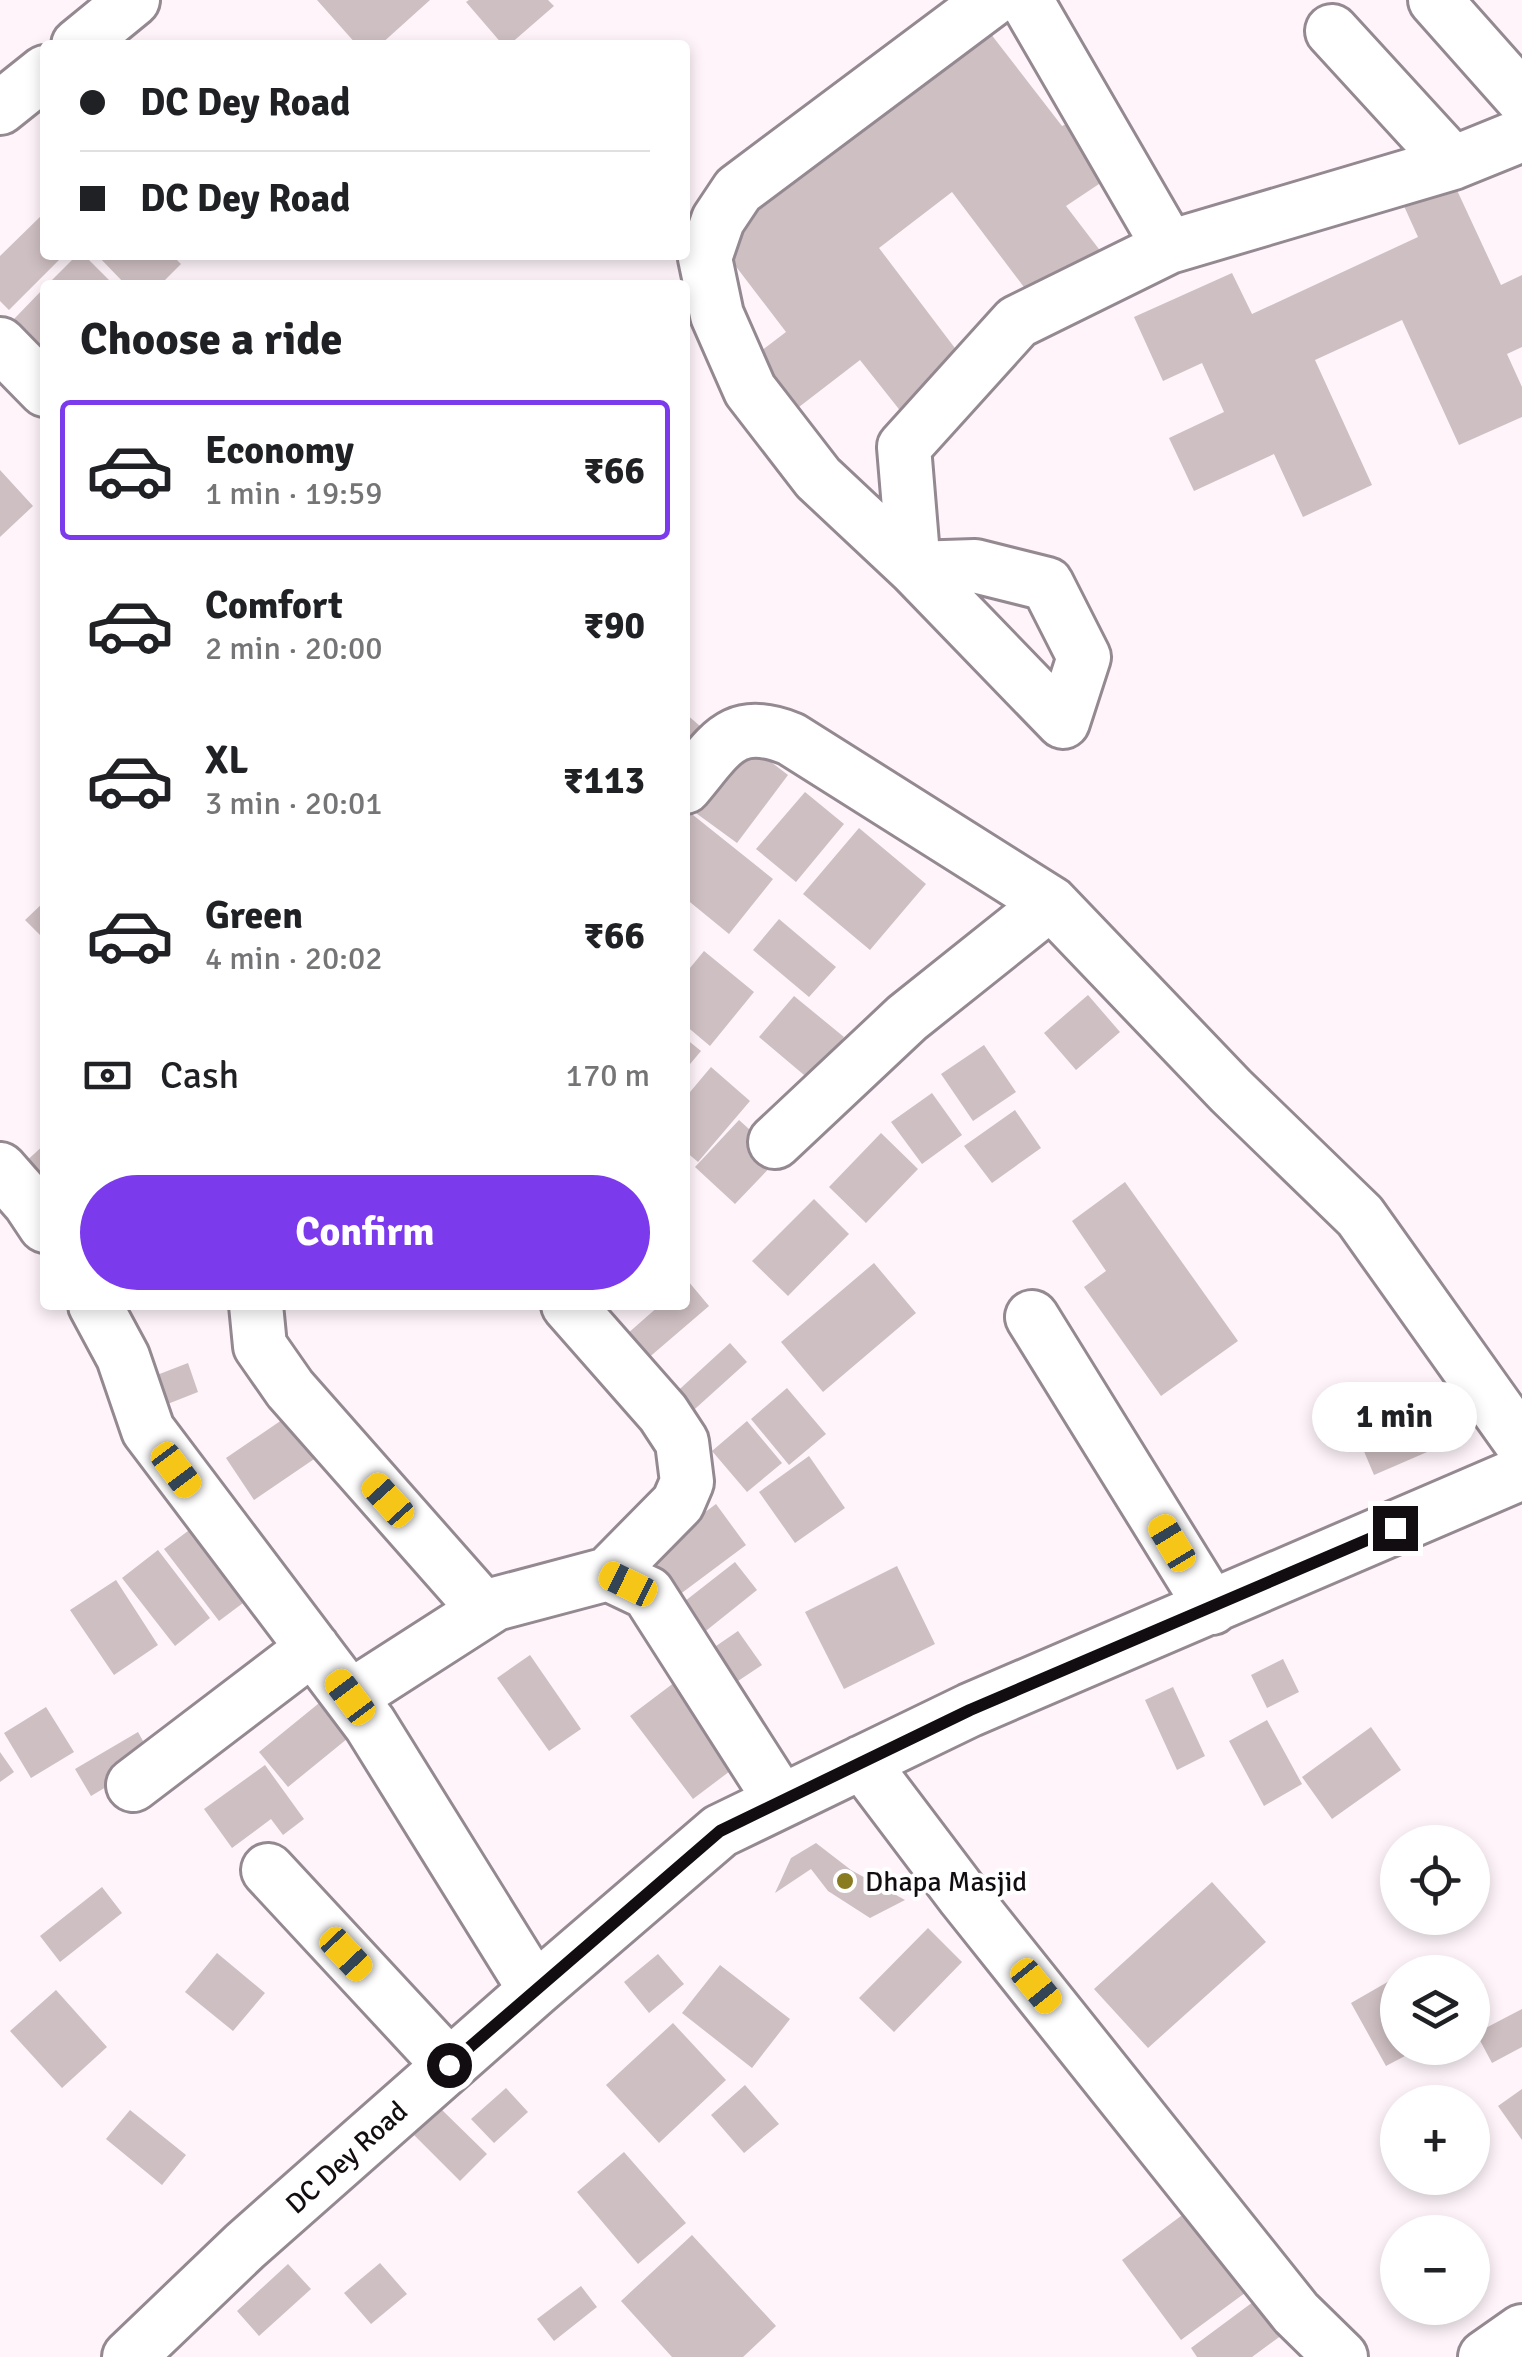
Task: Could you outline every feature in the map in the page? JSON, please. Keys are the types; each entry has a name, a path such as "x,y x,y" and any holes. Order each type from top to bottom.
{"street":[{"path":"84,40 133,0"},
{"path":"1435,0 1522,98"},
{"path":"1170,247 997,1 738,190 718,220 705,258 717,315 750,390 818,478 914,568 904,447 1017,322 1170,247 1453,162 1522,135"},
{"path":"1332,32 1453,162"},
{"path":"0,108 40,76"},
{"path":"0,344 40,385"},
{"path":"690,782 725,740 744,731 766,728 791,739 1051,903 1231,1092 1360,1216 1522,1444"},
{"path":"775,1142 907,1018 1051,903"},
{"path":"0,1169 40,1218"},
{"path":"98,1310 123,1357 148,1430 350,1697 535,1990"},
{"path":"256,1310 260,1346 290,1389 485,1610"},
{"path":"350,1697 495,1604 608,1574 678,1503 686,1482 682,1442 663,1413 572,1310"},
{"path":"1032,1318 1212,1608"},
{"name":"DC Dey Road","path":"129,2357 245,2246 720,1831 970,1710 1522,1473"},
{"path":"608,1574 648,1593 781,1801"},
{"path":"133,1785 313,1648"},
{"path":"862,1762 1296,2313 1341,2357"},
{"path":"268,1870 449,2065"},
{"path":"1485,2357 1522,2331"}],"building":[{"path":"317,0 430,0 386,40 353,40"},
{"path":"548,0 554,6 515,40 499,40 466,2"},
{"path":"987,29 1062,126 1078,119 1111,176 1066,206 1105,257 1039,307 952,192 879,248 967,364 902,413 860,360 786,417 745,363 786,332 715,239"},
{"path":"1449,173 1501,285 1522,275 1522,347 1507,354 1522,387 1522,417 1459,445 1402,320 1315,360 1372,485 1303,517 1274,454 1194,491 1169,438 1224,412 1202,363 1163,381 1134,317 1232,273 1252,314 1418,237 1399,195"},
{"path":"40,217 40,260 59,260 9,310 0,301 0,256"},
{"path":"72,260 89,260 109,280 52,280"},
{"path":"102,260 177,260 181,264 165,280 121,280"},
{"path":"40,292 40,345 14,319"},
{"path":"0,470 33,506 0,537"},
{"path":"690,717 708,733 690,754"},
{"path":"741,739 788,775 737,843 690,807"},
{"path":"805,792 844,824 796,882 756,849"},
{"path":"690,813 773,879 729,934 690,902"},
{"path":"859,828 926,884 870,950 803,894"},
{"path":"40,906 40,935 25,920"},
{"path":"779,919 836,967 809,997 753,950"},
{"path":"704,951 754,992 710,1046 690,1029 690,968"},
{"path":"1088,995 1120,1032 1076,1070 1044,1033"},
{"path":"794,996 844,1037 810,1080 759,1037"},
{"path":"690,1042 701,1051 690,1064"},
{"path":"984,1045 1016,1092 973,1121 941,1074"},
{"path":"711,1067 750,1101 698,1162 690,1155 690,1092"},
{"path":"932,1093 962,1135 922,1164 891,1122"},
{"path":"1015,1110 1041,1148 992,1183 964,1146"},
{"path":"739,1120 780,1157 735,1204 695,1167"},
{"path":"881,1133 918,1169 866,1223 829,1187"},
{"path":"40,1149 40,1183 23,1164"},
{"path":"1125,1182 1238,1341 1161,1396 1084,1287 1106,1271 1072,1221"},
{"path":"814,1199 849,1234 788,1296 752,1261"},
{"path":"874,1263 916,1313 823,1392 781,1342"},
{"path":"690,1283 709,1306 639,1366 618,1342 654,1310 690,1310"},
{"path":"730,1343 747,1362 686,1417 670,1398"},
{"path":"188,1363 198,1392 155,1409 144,1380"},
{"path":"787,1388 826,1434 789,1465 751,1419"},
{"path":"1422,1401 1441,1446 1374,1475 1355,1430"},
{"path":"295,1411 323,1453 254,1500 226,1458"},
{"path":"747,1421 782,1463 747,1492 712,1451"},
{"path":"809,1456 845,1508 795,1543 759,1492"},
{"path":"716,1504 746,1545 671,1601 641,1560"},
{"path":"200,1522 255,1594 219,1621 164,1549"},
{"path":"158,1550 210,1618 175,1646 122,1578"},
{"path":"735,1562 757,1590 702,1634 680,1605"},
{"path":"897,1566 935,1644 844,1689 805,1612"},
{"path":"116,1580 158,1645 114,1675 70,1610"},
{"path":"738,1631 762,1665 723,1691 700,1657"},
{"path":"530,1655 581,1729 549,1751 497,1678"},
{"path":"1283,1659 1299,1692 1267,1708 1251,1675"},
{"path":"683,1676 746,1759 693,1799 630,1716"},
{"path":"1173,1687 1205,1756 1177,1770 1145,1700"},
{"path":"329,1695 358,1730 288,1787 259,1752"},
{"path":"46,1707 74,1752 31,1778 4,1733"},
{"path":"1267,1720 1302,1784 1264,1806 1229,1741"},
{"path":"1371,1727 1401,1770 1332,1819 1302,1777"},
{"path":"138,1732 153,1759 91,1796 75,1769"},
{"path":"0,1752 14,1772 0,1782"},
{"path":"265,1765 304,1819 283,1835 271,1819 232,1848 204,1809"},
{"name":"Dhapa Masjid","path":"816,1843 851,1870 905,1900 870,1918 828,1891 811,1869 775,1893 791,1858"},
{"path":"1212,1882 1266,1942 1148,2048 1094,1989"},
{"path":"102,1887 122,1913 60,1962 40,1936"},
{"path":"928,1928 962,1962 894,2032 859,1998"},
{"path":"217,1953 265,1993 233,2031 185,1992"},
{"path":"658,1954 684,1984 649,2013 624,1982"},
{"path":"720,1965 790,2019 752,2068 682,2013"},
{"path":"1380,1986 1380,2055 1351,2003"},
{"path":"56,1990 107,2047 62,2088 10,2031"},
{"path":"1522,2009 1522,2047 1492,2063 1490,2026"},
{"path":"673,2023 726,2080 659,2143 606,2085"},
{"path":"745,2085 779,2124 744,2153 711,2115"},
{"path":"506,2088 528,2112 494,2143 471,2119"},
{"path":"1522,2089 1522,2140 1498,2106"},
{"path":"440,2108 487,2154 460,2181 414,2135"},
{"path":"130,2110 186,2155 162,2185 106,2139"},
{"path":"624,2152 686,2223 638,2264 577,2192"},
{"path":"1189,2210 1249,2290 1181,2340 1122,2260"},
{"path":"692,2235 776,2326 743,2357 672,2357 621,2301"},
{"path":"380,2263 407,2294 371,2324 344,2293"},
{"path":"288,2264 311,2289 259,2336 237,2311"},
{"path":"581,2286 597,2307 554,2341 537,2319"},
{"path":"1257,2299 1282,2335 1252,2357 1197,2357 1191,2348"}],"place":[{"name":"Dhapa Masjid","path":"845,1881"}],"route":[{"path":"449,2065 720,1831 970,1710 1395,1528"}]}
